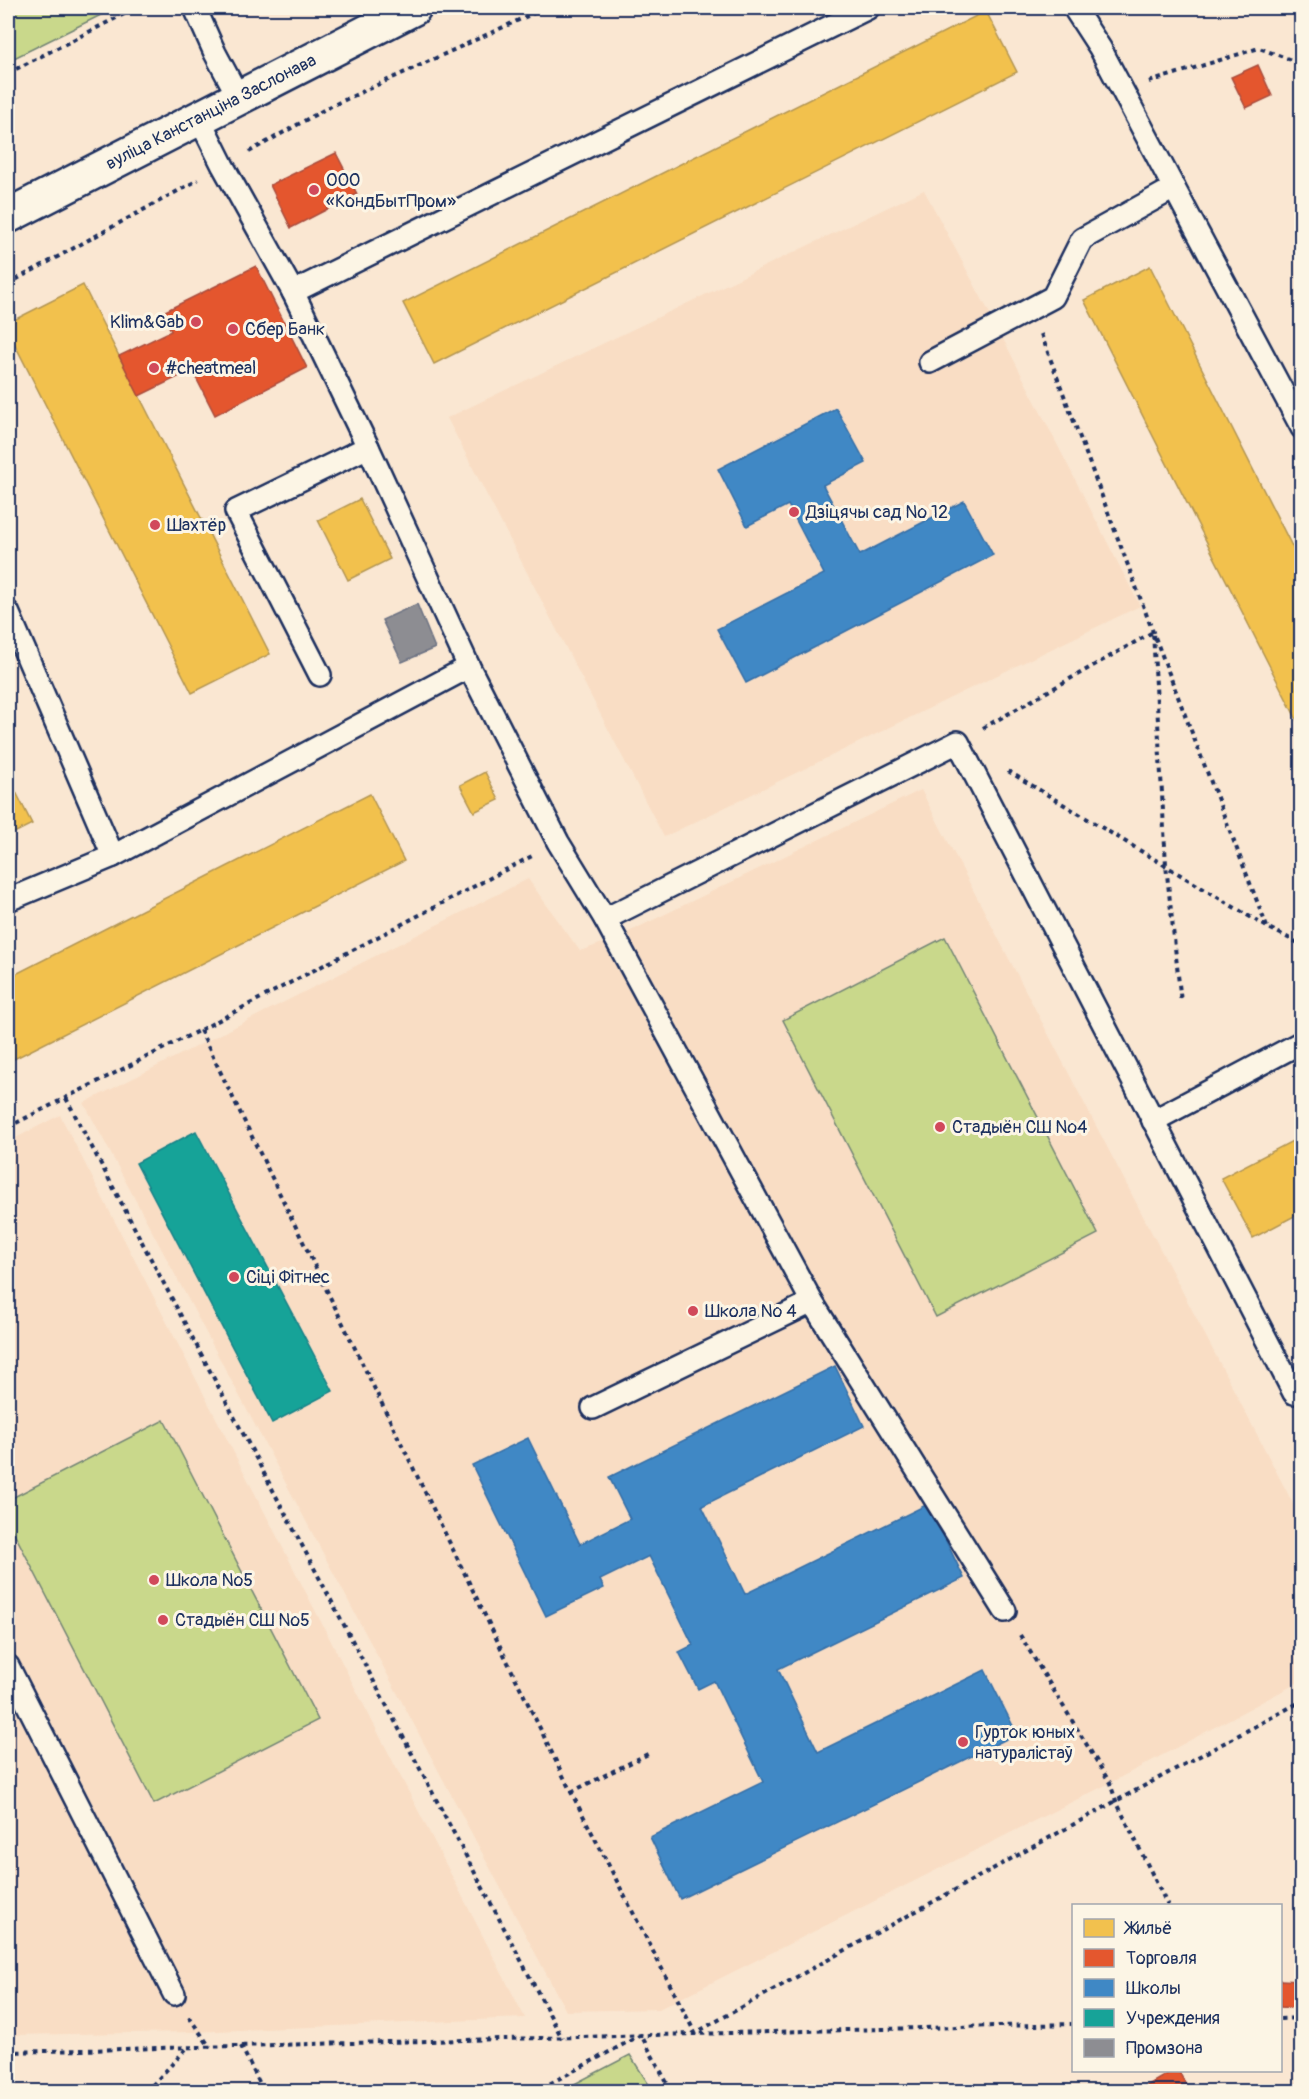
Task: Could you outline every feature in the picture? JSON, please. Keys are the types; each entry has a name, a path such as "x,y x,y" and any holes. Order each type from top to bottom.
{"main road":[{"name":"вуліца Канстанціна Заслонава","path":"8,216 414,8"}],"lane":[{"path":"195,8 239,98"},
{"path":"293,292 868,8"},
{"path":"1074,8 1100,48 1302,428"},
{"path":"199,118 293,292 368,447 469,667 558,842 604,920 812,1302 1005,1611"},
{"path":"930,362 1053,297 1082,239 1173,188"},
{"path":"320,675 236,511 368,447"},
{"path":"8,612 112,856"},
{"path":"8,900 112,856 469,667"},
{"path":"604,920 958,742 1294,1393 1302,1389"},
{"path":"1153,1121 1302,1042"},
{"path":"593,1408 812,1302"},
{"path":"8,1666 174,1994"}],"path":[{"path":"121,8 152,8"},
{"path":"8,284 327,108 545,8"},
{"path":"8,73 129,9"},
{"path":"1123,92 1259,48 1302,64"},
{"path":"1031,308 1267,927"},
{"path":"1153,632 958,742 1267,927 1302,945"},
{"path":"1153,632 1166,865 1181,1002"},
{"path":"8,1127 558,842"},
{"path":"200,1029 571,1792 695,2033"},
{"path":"66,1098 562,2038"},
{"path":"1005,1611 1110,1783 1116,1801 1168,1904"},
{"path":"695,2033 1302,1701"},
{"path":"571,1792 650,1753"},
{"path":"174,1994 210,2047"},
{"path":"1282,2019 1302,2018"},
{"path":"8,2052 1072,2024"},
{"path":"534,2091 641,2035"},
{"path":"641,2035 672,2091"},
{"path":"241,2046 264,2091"},
{"path":"146,2091 187,2047"}],"shaded area":[{"name":"Дзіцячы сад № 12","path":"924,190 1140,606 664,837 447,418"},
{"name":"Школа № 4","path":"921,790 1301,1519 1301,1681 1110,1783 659,2009 566,2011 84,1103 528,879 580,951 614,939"},
{"name":"Школа №5","path":"60,1115 525,2018 194,2032 8,2035 8,1142"}],"green space":[{"path":"8,8 115,8 8,61"},
{"name":"Стадыён СШ №4","path":"945,937 1098,1234 936,1317 783,1020"},
{"name":"Стадыён СШ №5","path":"164,1420 318,1720 154,1804 8,1521 8,1500"},
{"path":"630,2055 653,2091 561,2091"}],"building: Жильё":[{"path":"986,11 1017,72 434,364 403,303"},
{"path":"1150,266 1302,566 1302,730 1084,300"},
{"name":"Шахтёр","path":"83,285 270,654 192,693 8,331 8,323"},
{"path":"360,499 390,559 348,580 318,520"},
{"path":"485,772 499,800 474,812 460,785"},
{"path":"8,776 32,824 8,836"},
{"path":"370,794 404,861 8,1062 8,978"},
{"path":"1302,1136 1302,1212 1253,1238 1221,1178"}],"building: Торговля":[{"path":"1258,65 1272,96 1246,108 1231,77"},
{"name":"ООО «КондБытПром»","path":"336,153 357,194 291,228 270,185"},
{"path":"256,266 307,368 215,415 192,370 139,396 119,356 171,331 163,312"},
{"path":"1282,1980 1301,1981 1299,2008 1282,2007"},
{"path":"1171,2072 1179,2072 1190,2092 1136,2092"}],"building: Школы":[{"path":"836,408 866,463 823,485 860,555 964,501 993,555 746,683 717,629 824,574 788,505 747,526 718,469"},
{"path":"835,1366 864,1426 702,1506 745,1594 928,1504 964,1578 778,1669 818,1752 985,1670 1017,1734 680,1899 650,1837 763,1782 714,1681 698,1689 679,1652 693,1645 649,1556 600,1580 604,1588 546,1616 472,1465 528,1438 580,1544 630,1519 609,1477"}],"building: Учреждения":[{"name":"Сіці Фітнес","path":"196,1131 333,1391 272,1423 136,1163"}],"building: Промзона":[{"path":"417,604 435,648 402,662 382,620"}],"place":[{"name":"ООО «КондБытПром»","path":"314,190"},
{"name":"Klim&Gab","path":"196,322"},
{"name":"Сбер Банк","path":"233,329"},
{"name":"#cheatmeal","path":"154,368"},
{"name":"Дзіцячы сад № 12","path":"794,512"},
{"name":"Шахтёр","path":"155,525"},
{"name":"Стадыён СШ №4","path":"940,1127"},
{"name":"Сіці Фітнес","path":"234,1277"},
{"name":"Школа № 4","path":"693,1311"},
{"name":"Школа №5","path":"154,1580"},
{"name":"Стадыён СШ №5","path":"163,1620"},
{"name":"Гурток юных натуралістаў","path":"963,1742"}]}
